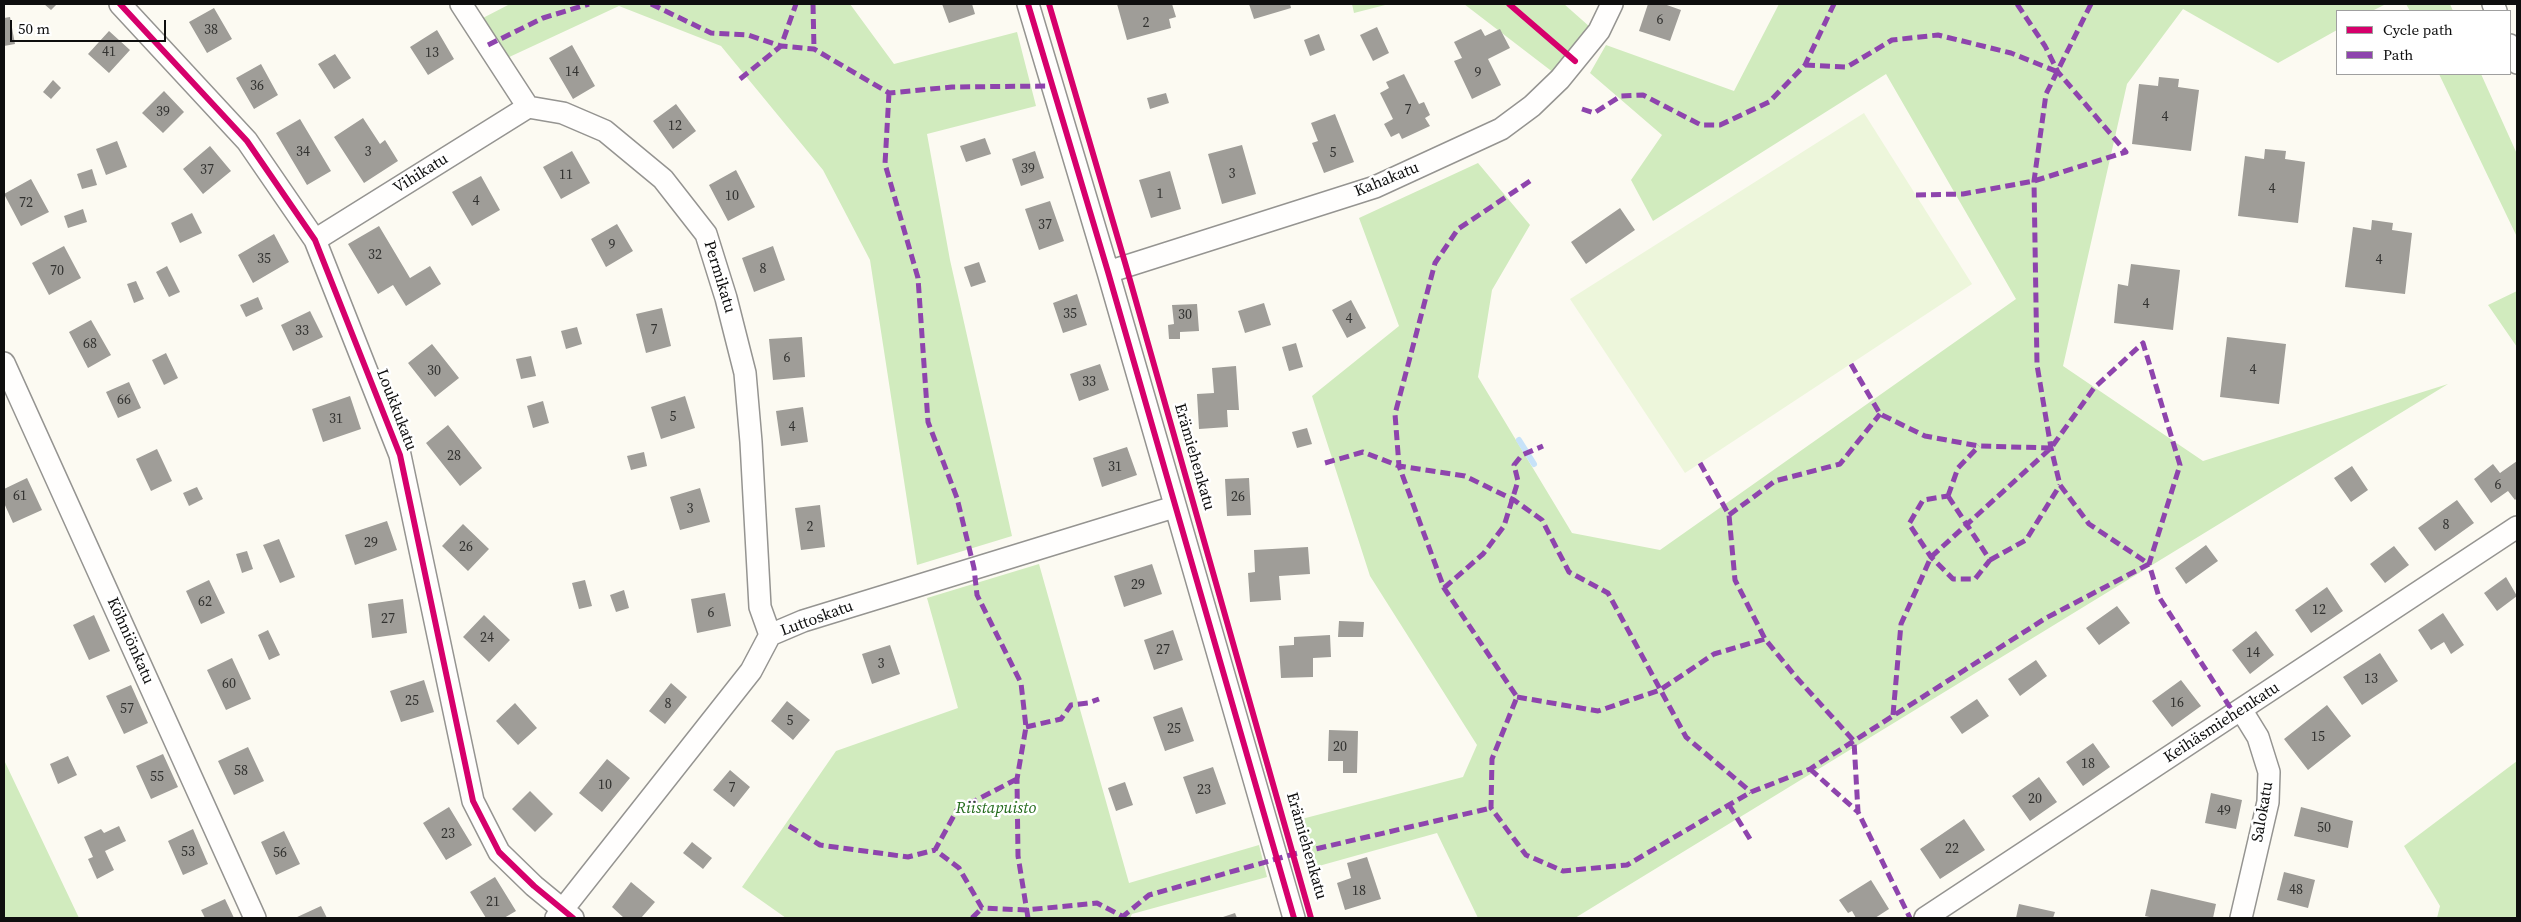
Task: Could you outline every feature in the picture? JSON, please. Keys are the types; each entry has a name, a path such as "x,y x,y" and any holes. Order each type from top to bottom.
{"street":[{"name":"Loukkukatu","path":"120,4 247,140 315,240 400,455 473,801 499,852 564,915"},
{"path":"461,4 528,107"},
{"name":"Erämiehenkatu","path":"1028,4 1108,272 1174,507 1294,918"},
{"name":"Kahakatu","path":"1108,272 1375,187 1501,129 1532,106 1560,79 1599,31 1612,4"},
{"path":"2511,48 2517,63"},
{"name":"Vihikatu","path":"315,240 528,107"},
{"name":"Permikatu","path":"528,107 563,113 605,131 663,179 706,234 726,298 744,373 751,442 760,607 770,635"},
{"name":"Köhniönkatu","path":"4,363 255,918"},
{"name":"Luttoskatu","path":"564,915 750,671 770,635 803,621 1174,507"},
{"name":"Keihäsmiehenkatu","path":"1931,917 2517,527"},
{"name":"Salokatu","path":"2241,918 2268,802 2270,772 2258,737 2242,711"}],"green space":[{"path":"510,4 850,4 894,64 1017,32 1036,106 927,134 950,260 1012,536 917,565 870,260 823,170 721,46 619,6 505,59 481,19"},
{"path":"1352,4 1389,4 1354,13"},
{"path":"1464,4 1564,4 1590,27 1554,73"},
{"path":"1779,4 2386,4 2374,10 2336,10 2336,31 2278,63 2183,9 2127,84 2063,366 2203,461 2448,384 1575,918 1478,918 1437,833 1308,869 1294,821 1463,777 1477,745 1370,576 1312,396 1399,326 1359,218 1478,163 1530,225 1492,290 1478,377 1572,533 1660,550 2016,299 1886,74 1653,221 1631,180 1662,135 1590,73 1606,45 1734,91"},
{"path":"2406,4 2450,4 2453,10 2409,10"},
{"path":"2439,75 2481,75 2517,154 2517,237"},
{"path":"1864,113 1972,284 1685,473 1570,299"},
{"path":"2517,291 2517,347 2488,305"},
{"name":"Riistapuisto","path":"1039,564 1129,883 1259,845 1267,877 1132,914 1130,918 786,918 742,887 836,751 958,708 927,598"},
{"path":"4,760 79,918 4,918"},
{"path":"2517,761 2517,918 2437,918 2440,906 2404,846"}],"building":[{"path":"44,4 57,4 51,10"},
{"path":"942,4 972,4 975,14 949,23"},
{"path":"1117,4 1172,4 1176,17 1169,19 1171,28 1127,40"},
{"path":"1249,4 1290,4 1291,8 1254,19"},
{"path":"1648,4 1664,4 1681,10 1670,41 1639,31"},
{"path":"214,8 232,39 207,53 189,22"},
{"path":"10,17 15,44 4,46 4,18"},
{"path":"1377,27 1389,53 1373,61 1360,35"},
{"path":"1481,29 1485,36 1500,29 1510,48 1488,59 1501,85 1472,99 1454,61 1462,58 1454,42"},
{"path":"437,30 454,59 428,75 410,47"},
{"path":"109,31 130,50 109,73 88,54"},
{"path":"1319,34 1325,50 1310,56 1304,40"},
{"path":"572,45 595,86 573,99 549,58"},
{"path":"335,54 351,78 334,89 318,64"},
{"path":"261,64 278,95 254,109 236,78"},
{"path":"1404,74 1419,104 1424,102 1430,115 1425,118 1430,126 1402,139 1399,133 1391,137 1384,124 1393,119 1380,93 1389,88 1386,82"},
{"path":"2159,77 2179,79 2178,87 2199,90 2191,151 2132,144 2139,84 2158,86"},
{"path":"53,80 61,88 51,99 43,92"},
{"path":"164,91 184,112 163,133 142,113"},
{"path":"1166,93 1169,103 1150,109 1147,98"},
{"path":"676,104 696,131 673,149 653,121"},
{"path":"1335,114 1354,162 1324,173 1312,143 1318,141 1311,123"},
{"path":"363,118 380,144 385,140 398,161 364,183 334,137"},
{"path":"300,119 331,171 307,185 276,133"},
{"path":"985,138 991,154 966,162 960,146"},
{"path":"117,141 127,167 106,175 96,149"},
{"path":"1242,145 1256,194 1222,204 1208,154"},
{"path":"210,146 231,171 203,194 183,169"},
{"path":"2265,149 2286,151 2285,159 2305,162 2298,223 2238,216 2245,156 2264,159"},
{"path":"572,151 590,183 561,199 543,167"},
{"path":"1035,151 1044,178 1021,186 1012,159"},
{"path":"92,169 97,185 82,189 77,174"},
{"path":"736,170 755,207 728,221 709,185"},
{"path":"1170,171 1181,209 1151,218 1139,180"},
{"path":"481,176 500,210 472,226 452,192"},
{"path":"31,179 49,212 21,226 4,194"},
{"path":"1050,201 1064,241 1039,250 1025,209"},
{"path":"1620,208 1635,230 1586,264 1571,242"},
{"path":"83,209 87,222 68,228 64,216"},
{"path":"192,213 202,233 180,243 171,223"},
{"path":"2372,220 2393,223 2392,230 2412,233 2405,294 2345,287 2353,227 2371,230"},
{"path":"617,224 633,251 606,267 591,239"},
{"path":"379,226 410,278 430,266 441,284 406,306 393,285 378,294 348,244"},
{"path":"274,234 289,262 253,283 238,255"},
{"path":"64,246 81,278 49,295 32,263"},
{"path":"773,246 785,280 754,292 742,258"},
{"path":"979,262 986,282 971,287 964,267"},
{"path":"2131,264 2180,270 2173,330 2114,323 2118,284 2128,286"},
{"path":"167,266 180,292 169,297 156,272"},
{"path":"136,281 144,299 134,303 127,284"},
{"path":"1077,294 1087,325 1063,333 1053,303"},
{"path":"258,297 263,309 246,317 240,305"},
{"path":"1351,300 1366,328 1347,338 1332,310"},
{"path":"1264,303 1271,325 1245,333 1238,311"},
{"path":"1197,304 1199,331 1180,332 1180,339 1169,339 1168,325 1174,324 1172,305"},
{"path":"662,308 671,346 646,353 636,314"},
{"path":"310,311 323,337 293,351 281,325"},
{"path":"91,320 111,355 88,368 69,332"},
{"path":"577,327 582,344 566,349 561,331"},
{"path":"802,337 805,377 773,380 769,339"},
{"path":"2227,337 2286,344 2279,404 2220,397"},
{"path":"1296,343 1303,367 1289,371 1282,347"},
{"path":"432,344 459,378 435,397 408,363"},
{"path":"166,353 178,378 164,385 152,360"},
{"path":"531,356 536,376 521,379 516,359"},
{"path":"1100,364 1109,390 1079,401 1070,374"},
{"path":"1236,366 1239,410 1227,410 1228,427 1199,429 1197,394 1214,393 1212,368"},
{"path":"129,382 141,408 118,418 106,392"},
{"path":"350,396 361,429 323,442 312,409"},
{"path":"685,396 695,428 661,439 651,407"},
{"path":"543,401 549,423 533,428 527,406"},
{"path":"803,407 808,442 781,446 776,411"},
{"path":"448,425 482,468 460,486 426,443"},
{"path":"1307,428 1312,444 1297,448 1292,432"},
{"path":"1127,447 1137,475 1102,487 1093,458"},
{"path":"157,449 172,481 151,491 136,459"},
{"path":"644,452 647,466 631,470 627,456"},
{"path":"2517,461 2517,498 2515,500 2508,491 2491,503 2474,479 2493,464 2500,473"},
{"path":"2352,466 2368,490 2351,502 2334,478"},
{"path":"27,478 42,510 13,523 4,503 4,489"},
{"path":"1249,478 1251,515 1227,516 1225,479"},
{"path":"197,487 203,499 189,506 183,493"},
{"path":"700,488 710,522 680,530 670,497"},
{"path":"2457,500 2474,523 2435,551 2418,528"},
{"path":"820,505 825,547 801,550 795,508"},
{"path":"387,521 397,550 355,565 345,535"},
{"path":"463,524 489,549 468,571 442,546"},
{"path":"279,539 295,577 280,583 263,545"},
{"path":"2206,545 2218,561 2186,584 2175,568"},
{"path":"2394,546 2409,565 2385,583 2370,564"},
{"path":"1308,547 1310,574 1279,576 1281,600 1250,602 1248,573 1255,572 1254,550"},
{"path":"247,551 253,569 242,573 236,554"},
{"path":"1152,564 1162,594 1124,607 1114,576"},
{"path":"2506,577 2517,596 2497,611 2484,593"},
{"path":"209,580 225,613 201,624 186,591"},
{"path":"585,580 592,606 579,609 572,583"},
{"path":"2327,587 2343,611 2311,633 2295,610"},
{"path":"624,590 629,608 616,612 610,595"},
{"path":"725,593 731,626 697,633 691,599"},
{"path":"403,599 407,633 372,638 368,604"},
{"path":"2117,606 2130,623 2099,645 2086,628"},
{"path":"2443,613 2464,645 2451,654 2444,642 2431,650 2418,630"},
{"path":"94,615 110,651 89,660 73,625"},
{"path":"484,615 510,640 489,662 463,637"},
{"path":"1339,621 1364,622 1363,637 1338,637"},
{"path":"268,630 280,655 269,660 258,635"},
{"path":"1173,630 1183,660 1154,670 1144,640"},
{"path":"2256,631 2274,655 2250,674 2232,650"},
{"path":"1330,635 1331,657 1313,658 1313,677 1281,678 1279,646 1294,645 1294,637"},
{"path":"890,645 900,674 872,684 862,654"},
{"path":"2380,653 2398,681 2362,705 2343,677"},
{"path":"232,658 251,699 226,710 207,670"},
{"path":"2036,660 2047,676 2020,696 2008,679"},
{"path":"424,680 434,712 401,722 390,691"},
{"path":"2181,680 2201,706 2172,727 2152,701"},
{"path":"671,683 687,697 665,724 649,711"},
{"path":"131,685 148,723 124,734 106,696"},
{"path":"1977,699 1989,716 1962,734 1950,717"},
{"path":"787,701 810,720 793,740 771,721"},
{"path":"515,703 537,728 518,745 496,721"},
{"path":"2327,705 2351,736 2308,770 2284,739"},
{"path":"1182,707 1194,741 1165,751 1153,717"},
{"path":"1329,730 1358,731 1357,773 1343,773 1343,761 1328,761"},
{"path":"2093,743 2110,767 2083,786 2066,762"},
{"path":"248,747 264,781 234,795 218,761"},
{"path":"163,754 178,787 151,799 136,766"},
{"path":"68,756 77,775 58,784 50,764"},
{"path":"607,759 630,778 602,812 579,793"},
{"path":"1213,767 1226,804 1196,814 1183,777"},
{"path":"730,770 750,787 734,807 713,790"},
{"path":"2039,777 2057,802 2030,821 2012,796"},
{"path":"1125,782 1133,805 1116,811 1108,788"},
{"path":"530,791 553,814 535,832 512,809"},
{"path":"2211,793 2242,800 2236,829 2205,823"},
{"path":"449,807 472,845 446,860 423,823"},
{"path":"2301,807 2353,821 2348,848 2294,836"},
{"path":"1964,819 1985,850 1940,879 1920,849"},
{"path":"119,826 126,841 105,851 114,870 97,879 88,859 93,857 84,837 101,829 104,833"},
{"path":"193,829 208,864 183,875 168,841"},
{"path":"284,831 300,864 276,875 261,842"},
{"path":"692,842 712,858 703,869 683,853"},
{"path":"1367,857 1381,899 1345,910 1337,883 1351,878 1347,863"},
{"path":"2284,872 2315,880 2308,908 2277,900"},
{"path":"495,877 516,911 504,918 486,918 470,892"},
{"path":"1871,880 1889,909 1875,918 1856,918 1852,911 1848,913 1839,900"},
{"path":"631,882 655,902 641,918 624,918 612,907"},
{"path":"2151,889 2216,904 2213,918 2154,918 2145,916"},
{"path":"225,899 234,918 205,918 201,910"},
{"path":"2019,904 2055,912 2053,918 2016,918"},
{"path":"321,906 327,918 295,918"},
{"path":"1235,913 1237,918 1220,918"}],"waterway":[{"path":"1519,440 1534,464"}],"marked path":[{"path":"488,45 543,18 589,4"},
{"path":"651,4 711,33 748,35 781,46 814,49 889,93 952,87 1052,86"},
{"path":"740,79 781,46 796,4"},
{"path":"813,4 814,49"},
{"path":"1582,109 1594,113 1621,96 1643,95 1701,125 1720,125 1769,102 1805,65 1834,4"},
{"path":"1916,195 1963,194 2034,181 2126,152 2058,72 2045,46 2017,4"},
{"path":"2091,4 2046,94 2034,181 2037,365 2051,448 2060,485 2089,524 2149,564"},
{"path":"1805,65 1847,67 1892,40 1938,35 2011,53 2058,72"},
{"path":"889,93 885,164 918,278 928,422 957,498 974,568 977,595 1021,683 1026,727 1017,779 1018,856 1028,918"},
{"path":"1530,181 1458,229 1435,263 1395,414 1399,466 1444,588 1517,697 1492,759 1491,808 1526,855 1563,871 1627,865 1751,792 1810,769 2046,618 2149,564"},
{"path":"1893,715 1901,624 1931,557 2051,448 2094,388 2143,343 2180,465 2149,564 2159,597 2235,715"},
{"path":"1851,364 1880,414 1925,436 1979,446 2051,448"},
{"path":"1729,515 1775,481 1840,464 1880,414"},
{"path":"1444,588 1483,554 1504,526 1518,481 1514,465 1522,455 1543,446"},
{"path":"1948,496 1958,468 1979,446"},
{"path":"1325,463 1363,452 1399,466 1465,476 1514,500 1542,520 1569,572 1608,593 1686,737 1751,792"},
{"path":"1700,463 1729,515 1735,580 1765,639 1796,677 1854,741 1858,812 1910,918"},
{"path":"1990,560 2026,540 2060,485"},
{"path":"1948,496 1990,560 1975,579 1953,579 1931,557 1909,524 1923,500 1948,496"},
{"path":"1517,697 1598,711 1660,690 1714,654 1765,639"},
{"path":"1026,727 1061,719 1071,705 1088,703 1099,699"},
{"path":"1810,769 1858,812"},
{"path":"1017,779 957,810 935,850 959,868 982,908 1026,910 1097,903 1122,916"},
{"path":"1729,805 1750,839"},
{"path":"1121,918 1149,895 1294,854 1491,808"},
{"path":"789,826 820,845 908,857 935,850"},
{"path":"972,918 982,908"}],"cycle path":[{"path":"120,4 247,141 315,240 400,455 473,801 499,852 534,886 573,918"},
{"path":"1028,4 1108,272 1294,918"},
{"path":"1049,4 1126,266 1311,918"},
{"path":"1509,4 1575,61"}]}
